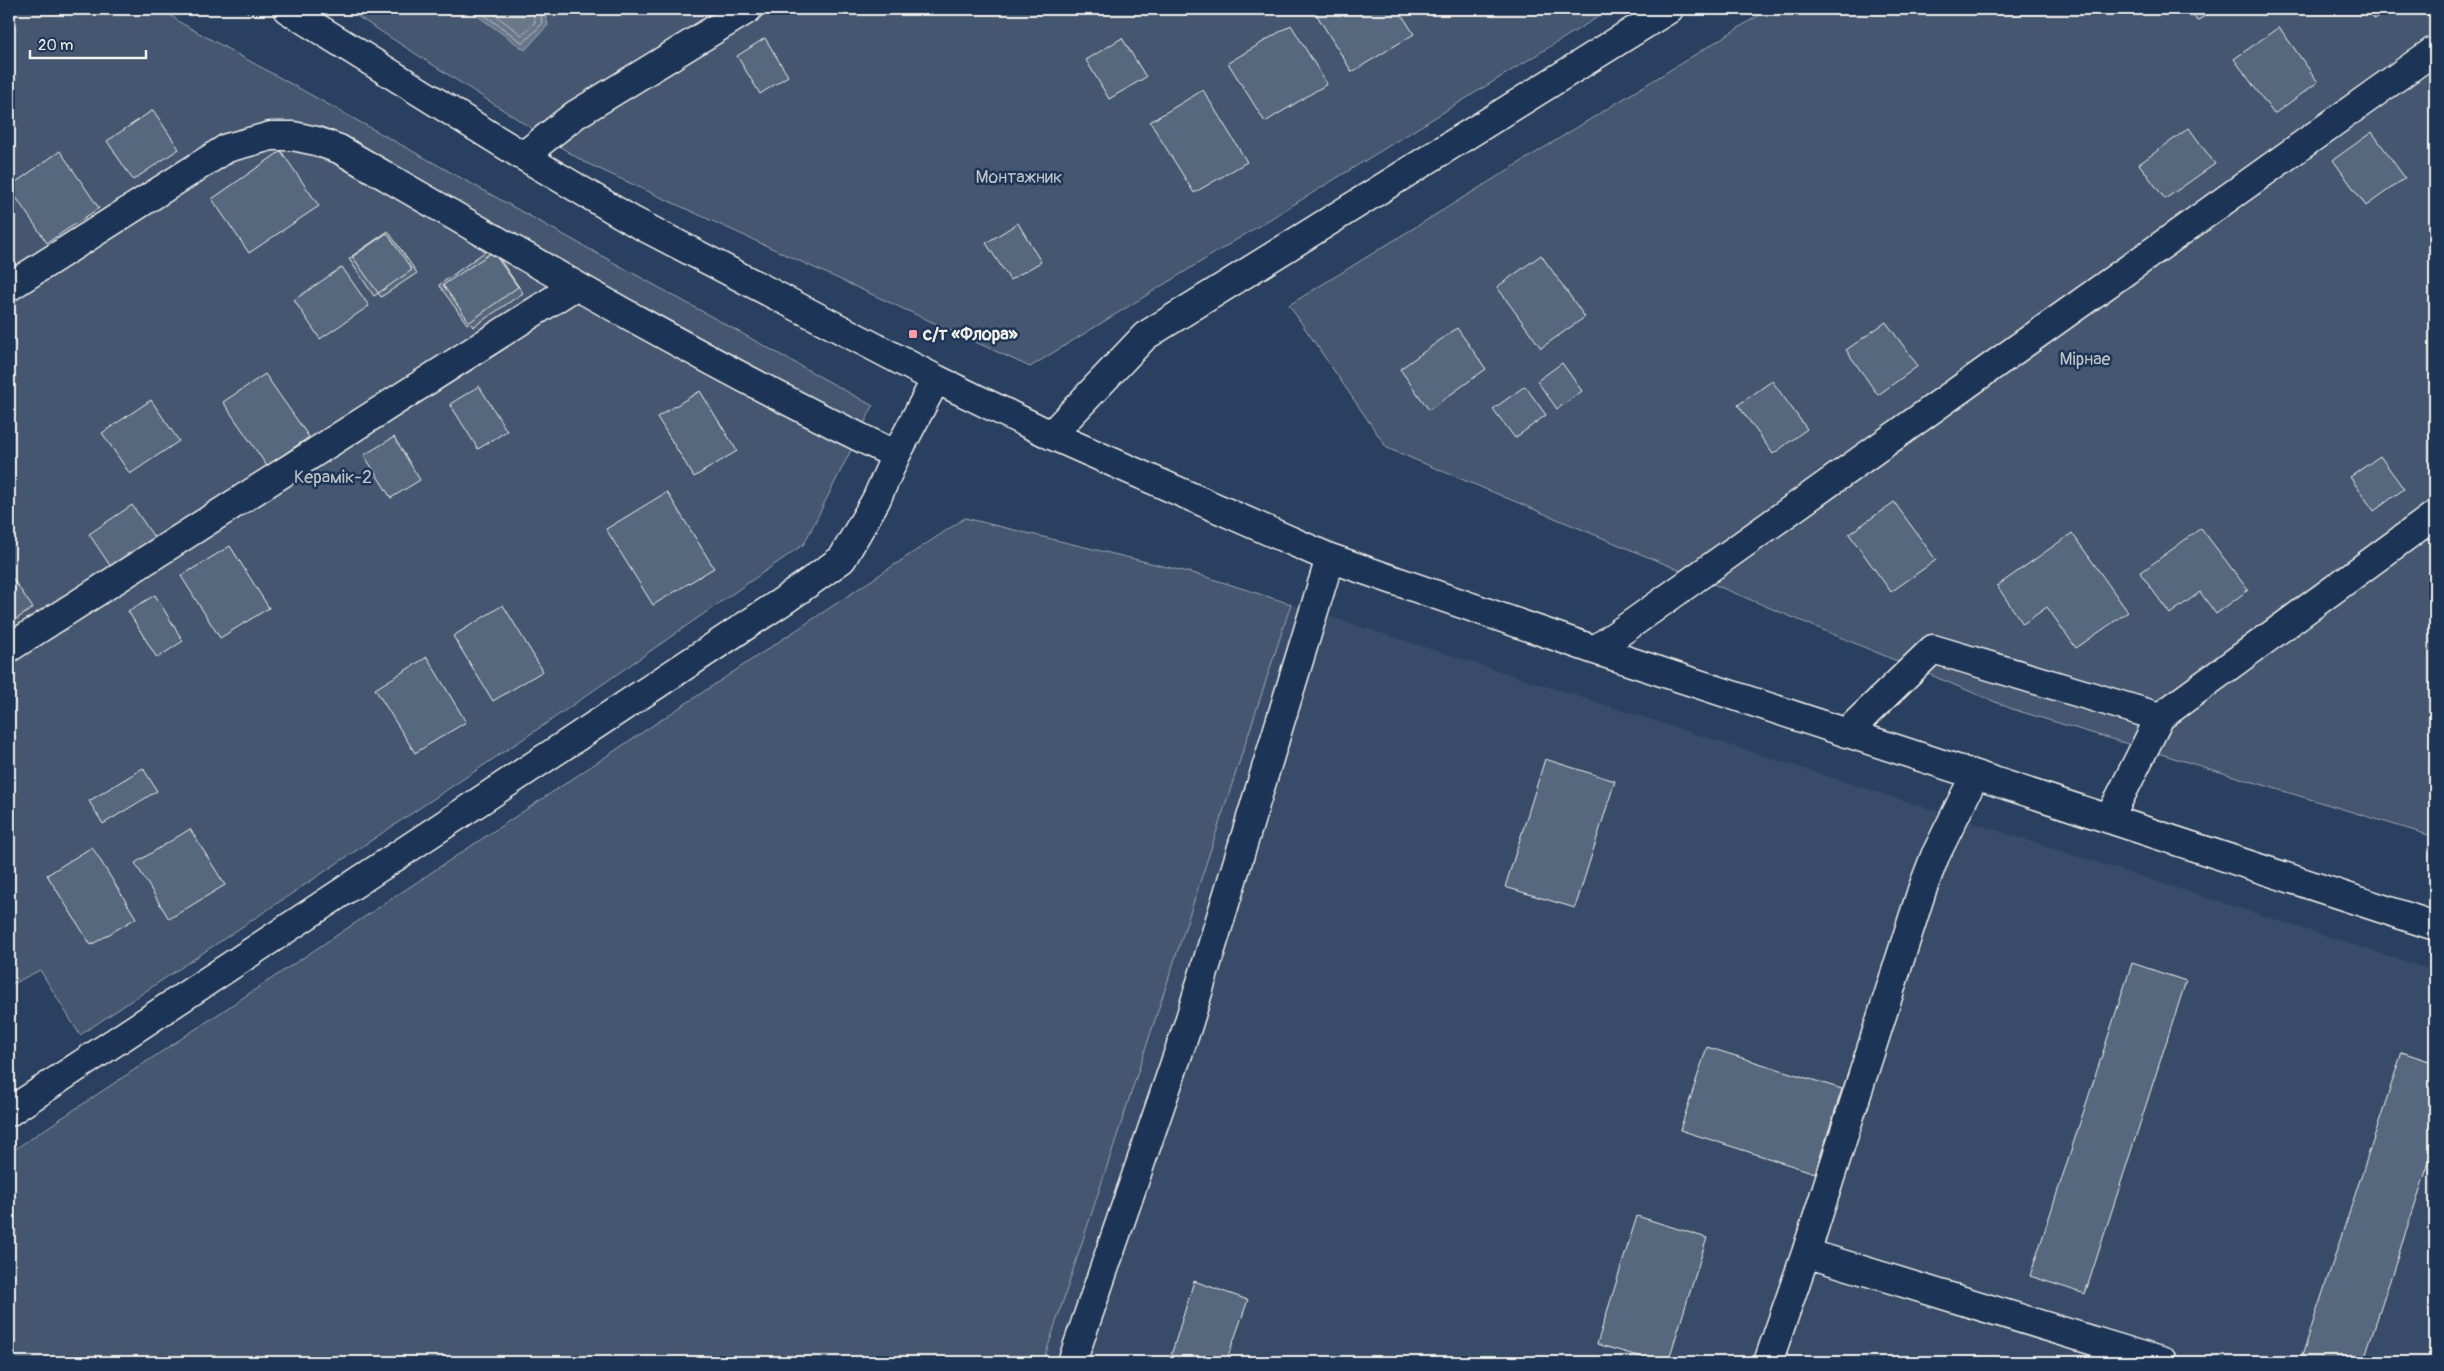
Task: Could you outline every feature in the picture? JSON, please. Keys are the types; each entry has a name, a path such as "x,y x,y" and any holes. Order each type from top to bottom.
{"street":[{"path":"287,9 523,156 633,221 936,379 1051,435 1330,558 1595,650 2435,925"},
{"path":"523,156 575,115 748,9"},
{"path":"1051,435 1145,336 1669,9"},
{"path":"1595,650 2435,50"},
{"path":"9,287 215,155 249,140 271,136 293,136 339,149 575,286 844,430 896,455"},
{"path":"9,648 575,286"},
{"path":"9,1112 783,601 842,559 876,500 896,455 936,379"},
{"path":"2109,819 2160,717 2435,515"},
{"path":"1072,1362 1188,1024 1330,558"},
{"path":"1846,732 1933,649 2160,717"},
{"path":"1768,1362 1806,1253 1922,890 1935,856 1975,775"},
{"path":"1806,1253 2163,1362"}],"shaded area":[{"path":"1200,575 2435,971 2435,1362 963,1362"}],"green space":[{"name":"Керамік-2","path":"9,9 162,9 181,23 873,406 804,544 544,725 80,1035 40,970 9,986"},
{"name":"Монтажник","path":"346,9 1611,9 1030,367 584,162"},
{"name":"Мірнае","path":"1769,9 2435,9 2435,837 2012,709 1387,448 1289,305"},
{"path":"965,518 1200,575 1291,604 1043,1362 9,1362 9,1153"}],"water":[{"path":"468,9 544,9 548,25 525,50"}],"building":[{"path":"1313,9 1398,9 1414,34 1352,72"},
{"path":"2189,9 2215,9 2197,21"},
{"path":"2367,9 2388,9 2374,19"},
{"path":"1291,25 1327,84 1265,122 1228,63"},
{"path":"2279,27 2318,82 2274,114 2234,59"},
{"path":"765,38 788,76 760,94 737,56"},
{"path":"1122,38 1146,77 1109,99 1086,60"},
{"path":"1203,90 1247,162 1194,193 1150,122"},
{"path":"153,110 179,149 133,180 107,141"},
{"path":"2189,128 2215,164 2165,199 2139,164"},
{"path":"2372,132 2405,178 2366,206 2333,160"},
{"path":"60,151 99,208 47,243 9,187"},
{"path":"281,151 319,206 249,253 212,199"},
{"path":"1018,223 1041,262 1010,280 986,243"},
{"path":"388,231 417,273 381,297 352,256"},
{"path":"387,233 412,270 374,296 349,259"},
{"path":"490,248 518,287 467,324 439,285"},
{"path":"494,251 523,293 473,327 443,285"},
{"path":"1541,255 1585,317 1541,348 1497,287"},
{"path":"342,267 369,306 320,339 294,300"},
{"path":"1886,322 1918,366 1878,395 1846,350"},
{"path":"1457,328 1486,369 1429,410 1400,369"},
{"path":"1562,363 1582,391 1557,409 1537,381"},
{"path":"265,374 309,437 267,466 223,402"},
{"path":"1772,381 1807,429 1773,454 1738,405"},
{"path":"479,386 507,431 478,449 450,404"},
{"path":"1525,386 1546,415 1515,438 1493,409"},
{"path":"700,391 737,451 694,477 657,417"},
{"path":"151,400 179,441 130,474 102,433"},
{"path":"394,437 420,480 391,498 364,455"},
{"path":"2380,456 2404,489 2374,511 2350,477"},
{"path":"667,492 714,568 653,605 606,529"},
{"path":"1894,502 1936,560 1891,592 1849,534"},
{"path":"132,505 160,546 117,576 89,534"},
{"path":"2201,528 2248,590 2216,614 2200,592 2170,614 2140,573"},
{"path":"2072,533 2128,612 2076,648 2047,607 2023,624 1997,586"},
{"path":"230,546 269,608 220,638 181,576"},
{"path":"9,573 33,608 9,624"},
{"path":"155,595 183,641 157,658 128,611"},
{"path":"503,605 543,671 493,701 453,636"},
{"path":"427,657 466,722 415,753 375,689"},
{"path":"1545,759 1615,781 1575,908 1505,887"},
{"path":"143,768 157,791 103,824 89,801"},
{"path":"190,829 225,885 169,919 135,863"},
{"path":"92,847 136,918 91,945 47,875"},
{"path":"2132,963 2186,981 2085,1294 2030,1276"},
{"path":"1707,1047 1842,1089 1815,1173 1680,1130"},
{"path":"2402,1052 2435,1063 2435,1144 2363,1362 2300,1362"},
{"path":"1637,1216 1707,1238 1668,1362 1658,1362 1597,1344"},
{"path":"1194,1281 1248,1300 1226,1362 1169,1362"}],"place":[{"name":"с/т «Флора»","path":"913,334"}]}
